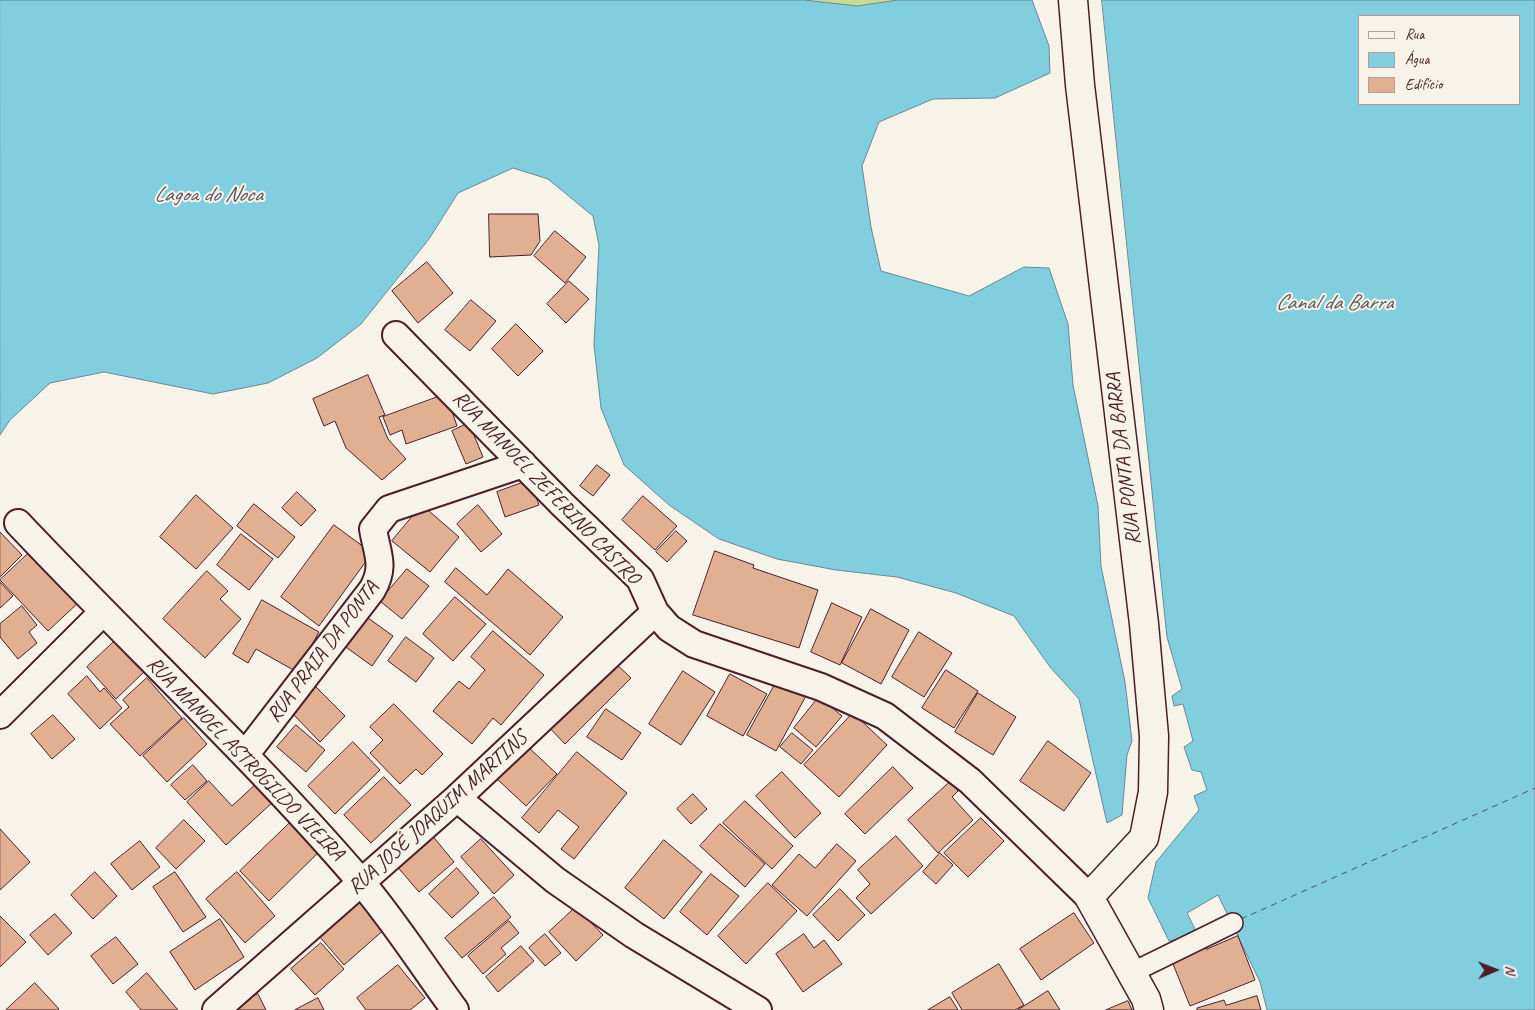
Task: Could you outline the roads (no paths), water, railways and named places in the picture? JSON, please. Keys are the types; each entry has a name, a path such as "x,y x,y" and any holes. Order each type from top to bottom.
{"street":[{"name":"RUA PONTA DA BARRA","path":"1073,0 1080,84 1144,624 1154,736 1153,792 1144,838 1089,897"},
{"name":"RUA MANOEL ZEFERINO CASTRO","path":"396,335 640,579 655,612 669,628 694,644 821,687 885,716 970,781 1089,897"},
{"name":"RUA PRAIA DA PONTA","path":"245,756 372,590 379,578 381,565 373,529 389,509 523,464"},
{"name":"RUA MANOEL ASTROGILDO VIEIRA","path":"18,523 245,756 362,883 455,1010"},
{"path":"0,715 103,612"},
{"name":"RUA JOSÉ JOAQUIM MARTINS","path":"216,1010 457,798 655,612"},
{"path":"457,798 555,880 634,935 758,1010"},
{"path":"1089,897 1149,1010"},
{"path":"1131,973 1233,923"}],"water":[{"name":"Lagoa do Noca","path":"0,0 804,0 857,6 898,0 1032,0 1049,46 1050,73 995,98 933,99 879,122 862,166 871,227 881,271 969,296 1024,267 1049,268 1068,324 1073,385 1098,506 1101,566 1125,682 1132,741 1127,755 1122,815 1107,823 1079,699 1050,667 1014,616 956,593 897,577 836,570 777,559 719,539 669,505 624,465 601,408 594,345 599,245 593,216 548,179 513,168 458,193 429,239 361,324 317,358 268,383 213,394 104,372 50,383 10,420 0,435"},
{"name":"Canal da Barra","path":"1102,0 1535,0 1535,1010 1267,1010 1260,982 1218,895 1187,913 1198,935 1169,941 1148,898 1156,862 1199,810 1194,796 1207,790 1201,772 1192,770 1184,747 1193,741 1183,704 1174,706 1172,696 1182,689 1167,637"}]}
